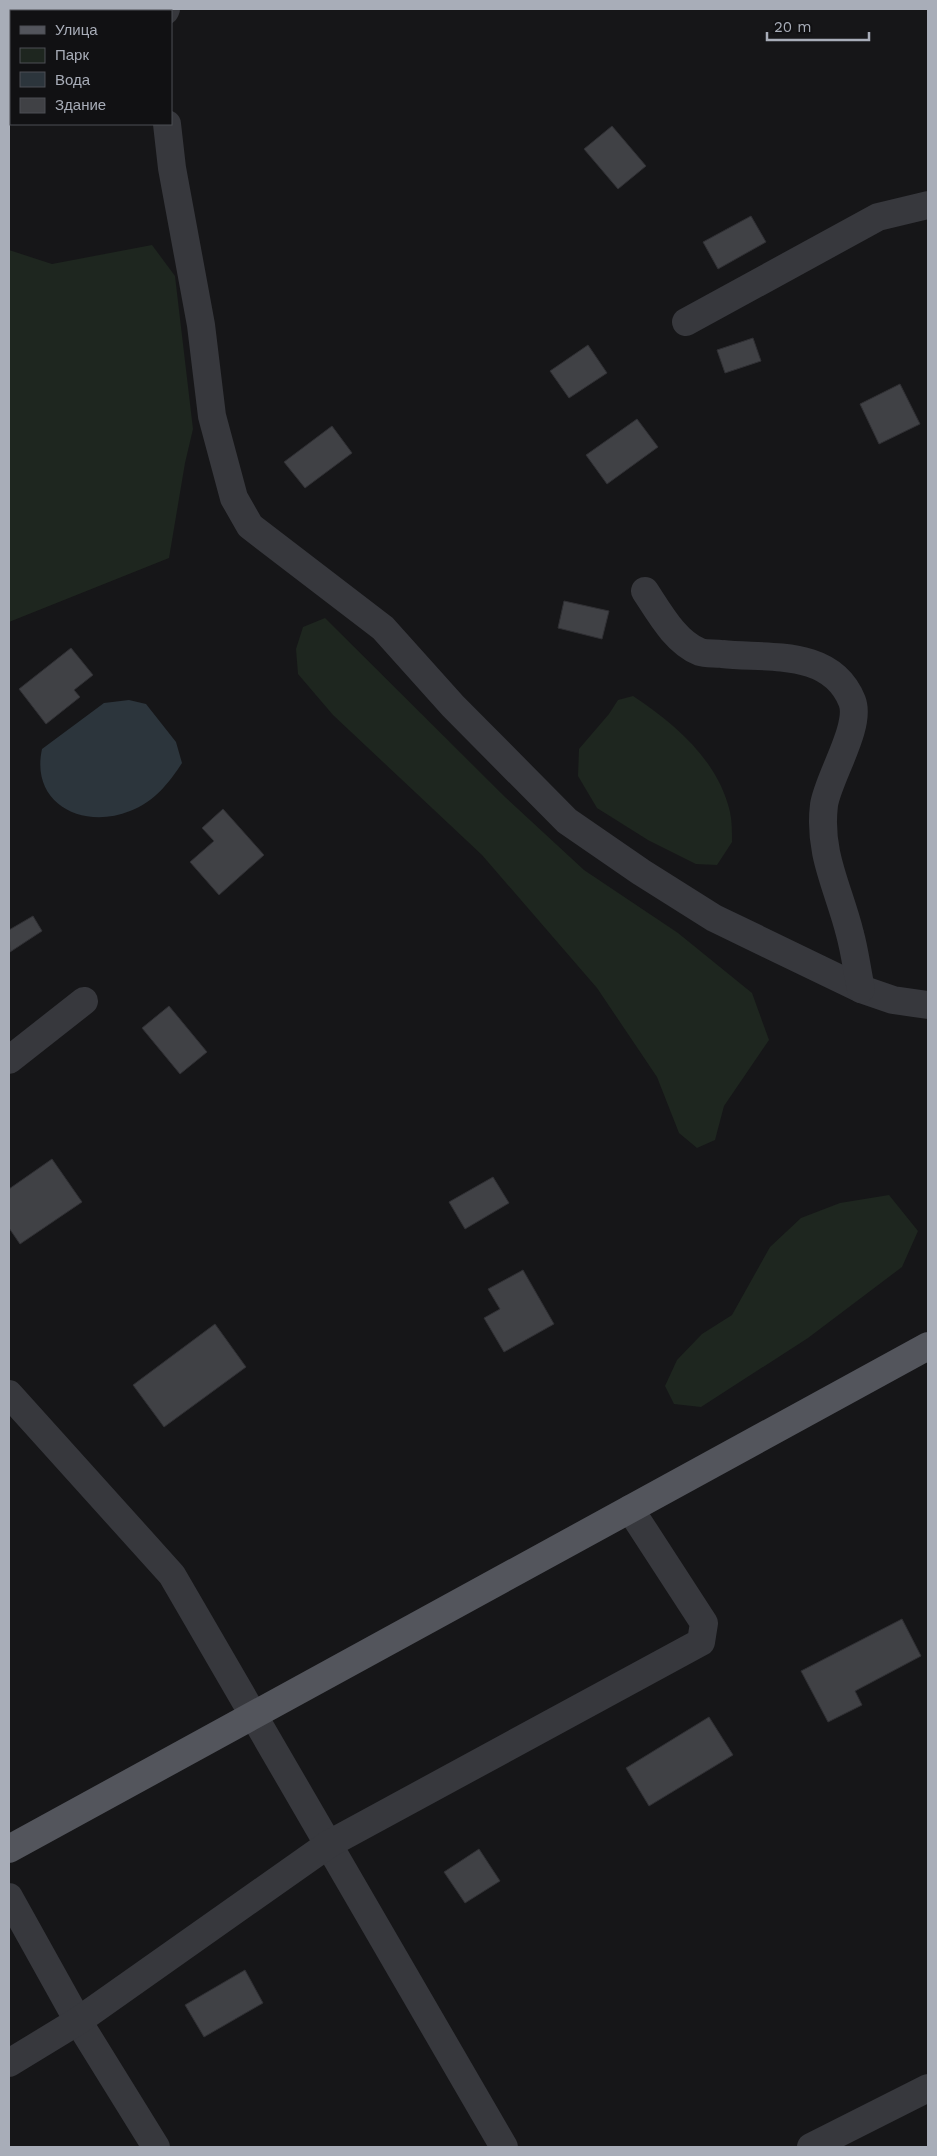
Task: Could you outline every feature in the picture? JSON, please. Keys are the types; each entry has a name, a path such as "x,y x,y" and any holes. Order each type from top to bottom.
{"main road":[{"path":"9,1849 928,1346"}],"street":[{"path":"167,125 172,168 201,325 212,416 234,498 250,526 383,628 453,706 567,821 641,872 714,918 861,989 893,1000 928,1005"},
{"path":"686,322 878,217 928,205"},
{"path":"645,591 672,632 700,652 737,656 778,656 815,663 838,679 853,702 851,734 838,762 824,805 826,860 850,933 861,989"},
{"path":"9,1060 84,1001"},
{"path":"9,1394 172,1575 504,2147"},
{"path":"9,2063 78,2021 329,1844 701,1642 704,1622 630,1510"},
{"path":"9,1897 78,2021 156,2147"},
{"path":"811,2147 928,2088"}],"green space":[{"path":"152,245 175,276 193,429 185,463 169,558 9,622 9,250 52,264"},
{"path":"325,618 505,797 584,870 678,933 752,993 769,1040 724,1106 715,1140 697,1148 679,1133 657,1077 597,988 482,855 333,715 298,674 296,649 303,627"},
{"path":"633,696 679,731 693,745 716,776 724,793 732,823 732,842 717,865 696,864 648,840 597,808 578,776 579,749 609,714 618,700"},
{"path":"889,1195 918,1231 902,1267 808,1338 701,1407 674,1404 665,1386 677,1360 702,1334 732,1315 770,1247 801,1218 840,1203"}],"water":[{"path":"129,700 146,704 176,742 182,763 172,778 154,797 130,811 112,816 95,817 78,814 64,808 52,798 44,785 40,768 42,749 104,703"}],"building":[{"path":"612,126 646,166 618,189 584,149"},
{"path":"751,216 766,242 718,269 703,242"},
{"path":"753,338 761,361 725,373 717,350"},
{"path":"588,345 607,373 569,398 550,371"},
{"path":"900,384 920,424 879,444 860,404"},
{"path":"637,419 658,447 607,484 586,455"},
{"path":"332,426 352,453 305,488 284,462"},
{"path":"564,601 609,611 602,639 558,628"},
{"path":"71,648 93,675 74,690 80,697 46,724 19,689"},
{"path":"223,809 264,855 219,895 190,862 214,841 202,828"},
{"path":"33,916 42,931 10,952 9,930"},
{"path":"169,1006 207,1052 180,1074 142,1028"},
{"path":"52,1159 82,1202 20,1244 9,1228 9,1189"},
{"path":"493,1177 509,1203 465,1229 449,1202"},
{"path":"523,1270 554,1324 504,1352 484,1318 500,1309 488,1289"},
{"path":"215,1324 246,1367 164,1427 133,1385"},
{"path":"902,1619 921,1656 855,1691 862,1705 828,1722 801,1671"},
{"path":"709,1717 733,1755 649,1806 626,1768"},
{"path":"479,1849 500,1881 465,1903 444,1872"},
{"path":"245,1970 263,2003 204,2037 185,2005"}]}
